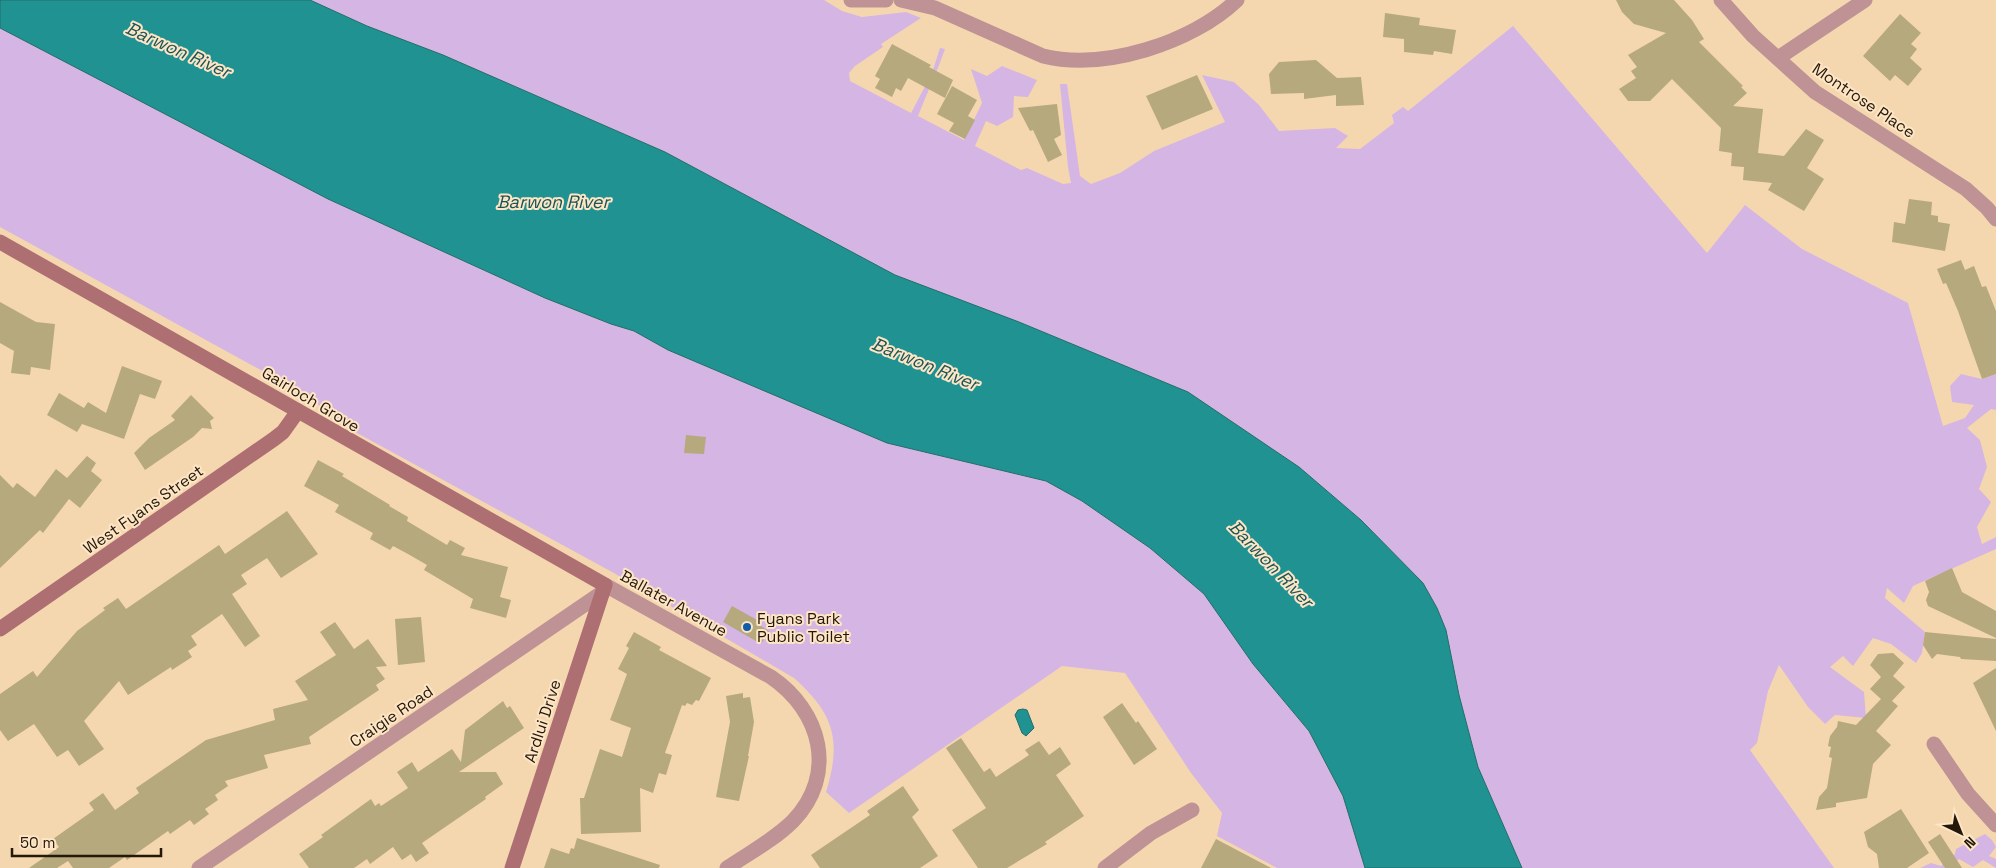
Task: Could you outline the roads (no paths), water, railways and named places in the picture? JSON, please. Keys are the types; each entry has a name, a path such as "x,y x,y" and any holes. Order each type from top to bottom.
{"street":[{"path":"851,0 886,0"},
{"path":"901,0 935,8 1043,56 1057,60 1073,60 1129,53 1161,46 1213,20 1237,0"},
{"name":"Montrose Place","path":"1721,0 1753,36 1815,92 1966,189 1996,219"},
{"path":"1778,58 1865,0"},
{"name":"Gairloch Grove","path":"0,242 298,411 604,589"},
{"name":"West Fyans Street","path":"0,629 274,439 283,432 298,411"},
{"name":"Craigie Road","path":"199,868 604,589"},
{"name":"Ardlui Drive","path":"512,868 604,589"},
{"name":"Ballater Avenue","path":"604,589 770,677 798,700 810,718 818,741 819,759 815,783 807,802 786,827 727,868"},
{"path":"1934,744 1968,794 1996,825"},
{"path":"1105,868 1156,829 1192,810"}],"water":[{"name":"Barwon River","path":"0,0 310,0 367,26 443,55 665,152 895,275 1019,322 1188,392 1299,467 1361,520 1423,583 1437,608 1446,630 1459,695 1478,767 1522,868 1365,868 1343,796 1309,731 1253,664 1204,594 1150,548 1082,501 1046,481 887,443 668,350 634,331 545,298 328,199 0,28"},
{"path":"1018,710 1027,710 1034,728 1026,736 1022,733 1015,715"}],"place":[{"name":"Fyans Park Public Toilet","path":"747,627"}]}
